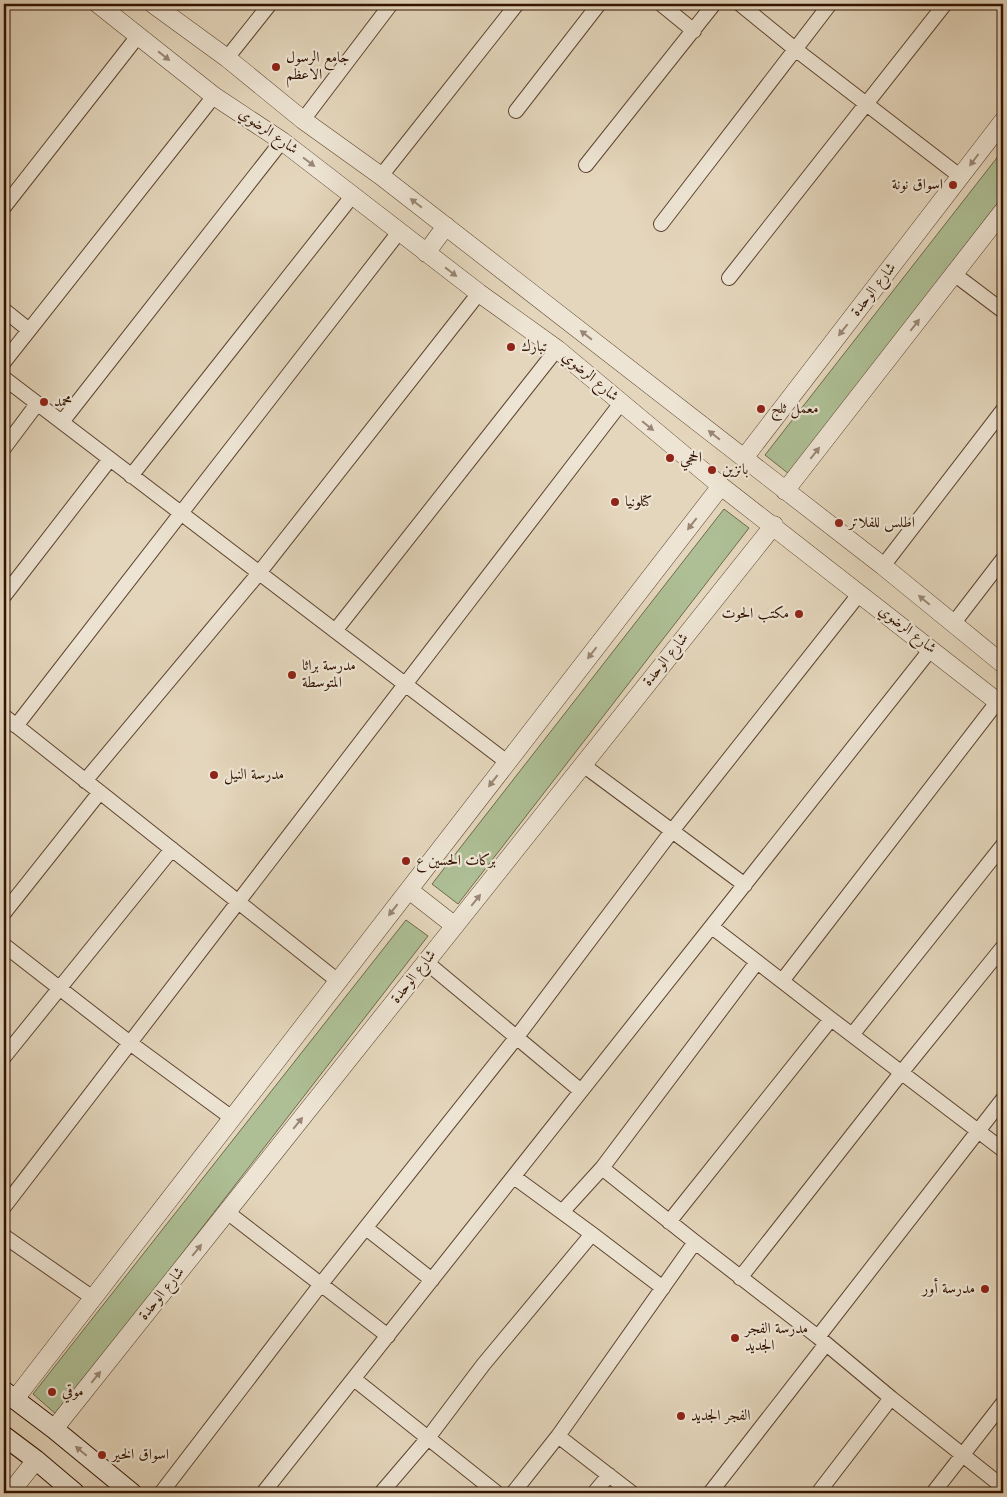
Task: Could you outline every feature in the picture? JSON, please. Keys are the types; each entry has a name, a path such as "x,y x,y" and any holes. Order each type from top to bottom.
{"main road":[{"path":"9,1395 132,1493"},
{"path":"4,1436 75,1493"}],"street":[{"name":"شارع الرضوي","path":"98,4 214,96 282,141 479,294 556,349 721,486 774,525 1000,703"},
{"path":"227,58 270,4"},
{"path":"304,120 391,4"},
{"path":"381,176 517,4"},
{"path":"516,111 599,4"},
{"path":"661,4 694,30"},
{"path":"586,165 714,4"},
{"path":"740,4 795,50 961,177"},
{"path":"661,224 830,4"},
{"path":"729,278 945,4"},
{"name":"شارع الرضوي","path":"161,6 304,120 446,226 883,566 1003,664"},
{"path":"4,206 138,36"},
{"path":"4,362 214,96"},
{"name":"شارع الوحدة","path":"744,458 1003,121"},
{"path":"62,422 282,141"},
{"path":"131,476 353,195"},
{"path":"785,491 1003,211"},
{"path":"426,253 446,226"},
{"path":"16,726 399,232"},
{"path":"954,274 1003,311"},
{"path":"86,781 259,573 479,294"},
{"path":"4,310 29,330"},
{"path":"335,631 556,349"},
{"path":"4,378 507,762"},
{"path":"4,448 37,404"},
{"path":"4,1207 621,404"},
{"path":"883,566 1003,410"},
{"path":"4,596 110,459"},
{"path":"9,1395 93,1298 721,486"},
{"name":"شارع الوحدة","path":"54,1429 774,525"},
{"path":"954,624 1003,559"},
{"path":"161,1493 321,1284 516,1038 672,831 860,593"},
{"path":"263,1493 931,649"},
{"path":"782,981 1000,703"},
{"path":"4,716 338,980"},
{"path":"583,765 745,884"},
{"path":"4,913 100,792"},
{"path":"852,1035 1003,845"},
{"path":"4,1058 172,849"},
{"path":"409,890 455,926"},
{"path":"712,927 1003,1150"},
{"path":"4,945 130,1043 232,1118"},
{"path":"740,1278 1003,947"},
{"path":"426,962 581,1091"},
{"path":"562,1212 602,1168 757,962"},
{"path":"669,1222 831,1019"},
{"path":"711,1493 822,1340 1003,1099"},
{"path":"602,1168 740,1278 822,1340 891,1398 1003,1487"},
{"path":"514,1177 662,1288"},
{"path":"227,1212 388,1336"},
{"path":"366,1228 432,1280"},
{"path":"380,1493 428,1438 483,1365 592,1234"},
{"path":"4,1236 93,1298"},
{"path":"512,1493 558,1436 695,1242"},
{"path":"354,1379 497,1493"},
{"path":"818,1493 891,1398"},
{"path":"934,1493 1003,1403"},
{"path":"558,1436 632,1493"},
{"path":"10,1493 36,1460"},
{"path":"594,1493 610,1475"}],"green space":[{"path":"1003,150 1003,196 789,474 765,455"},
{"path":"724,509 749,528 458,904 432,884"},
{"path":"406,920 428,936 57,1415 33,1394"}],"place":[{"name":"جامع الرسول الاعظم","path":"276,67"},
{"name":"اسواق نونة","path":"953,185"},
{"name":"تبارك","path":"511,347"},
{"name":"محمد","path":"44,402"},
{"name":"معمل ثلج","path":"761,409"},
{"name":"الحجي","path":"670,458"},
{"name":"بانزين","path":"712,470"},
{"name":"كتلونيا","path":"615,502"},
{"name":"اطلس للفلاتر","path":"839,523"},
{"name":"مكتب الحوت","path":"799,614"},
{"name":"مدرسة براثا المتوسطة","path":"292,675"},
{"name":"مدرسة النيل","path":"214,775"},
{"name":"بركات الحسين ع","path":"406,861"},
{"name":"مدرسة أور","path":"985,1289"},
{"name":"مدرسة الفجر الجديد","path":"735,1338"},
{"name":"موقي","path":"52,1392"},
{"name":"الفجر الجديد","path":"681,1416"},
{"name":"اسواق الخير","path":"102,1455"}]}
